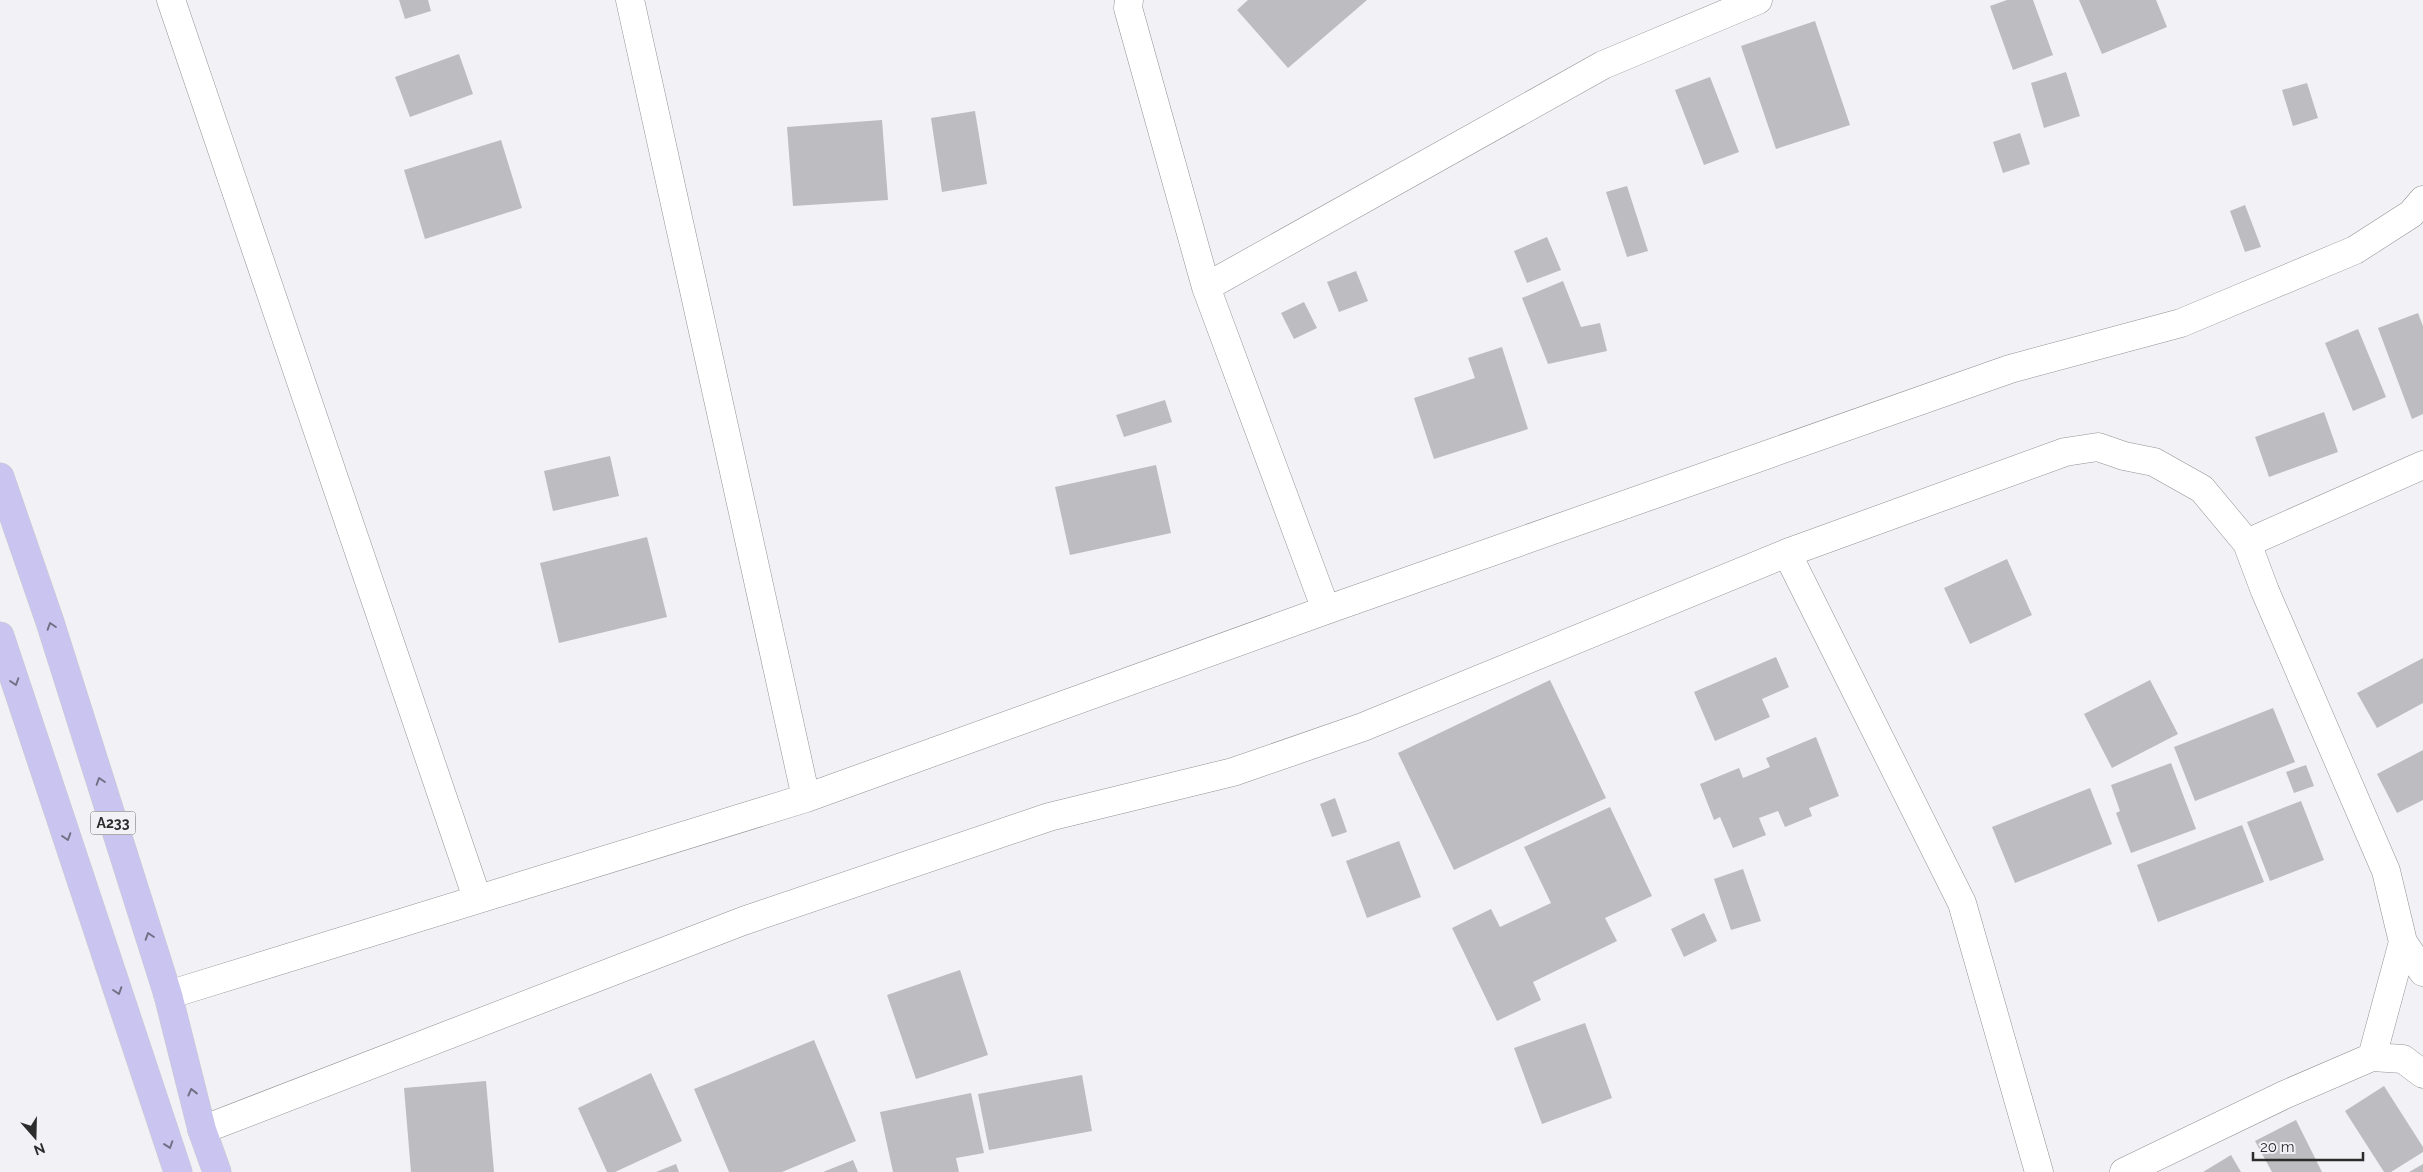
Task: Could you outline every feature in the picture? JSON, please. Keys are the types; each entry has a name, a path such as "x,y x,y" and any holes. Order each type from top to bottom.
{"highway":[{"name":"A233","path":"0,477 50,622 168,995 202,1130 217,1172"},
{"path":"0,636 178,1172"}],"street":[{"path":"170,0 476,898"},
{"path":"630,0 806,798"},
{"path":"1129,0 1128,8 1206,287 1326,610"},
{"path":"1206,287 1603,65 1758,0"},
{"path":"168,995 476,898 806,798 1326,610 2010,369 2181,323 2355,250 2411,214 2423,200"},
{"path":"202,1130 752,918 1049,817 1233,772 1363,727 1787,553 2065,452 2098,447 2154,462 2202,489 2247,543 2265,592 2386,872 2404,942 2423,972"},
{"path":"2247,543 2423,465"},
{"path":"1787,553 1962,903 2039,1172"},
{"path":"2372,1057 2404,942"},
{"path":"2124,1172 2284,1095 2372,1057 2403,1059 2423,1074"}],"building":[{"path":"399,0 428,0 431,11 405,19"},
{"path":"1248,0 1367,0 1288,68 1237,10"},
{"path":"2007,0 2033,0 2053,55 2013,70 1990,6"},
{"path":"2079,0 2156,0 2167,27 2102,54"},
{"path":"1815,21 1850,125 1776,149 1741,46"},
{"path":"459,54 473,94 410,117 395,77"},
{"path":"2066,72 2080,116 2044,128 2031,83"},
{"path":"1710,77 1739,152 1704,165 1675,90"},
{"path":"2307,83 2318,118 2293,126 2282,90"},
{"path":"975,111 987,184 942,192 931,118"},
{"path":"882,120 888,200 793,206 787,127"},
{"path":"2020,133 2030,164 2003,173 1993,142"},
{"path":"501,140 522,208 425,239 404,170"},
{"path":"1627,186 1648,251 1627,257 1606,192"},
{"path":"2245,205 2261,247 2245,252 2230,211"},
{"path":"1547,237 1561,270 1527,283 1514,251"},
{"path":"1356,271 1368,301 1339,312 1327,282"},
{"path":"1563,281 1581,327 1600,323 1607,351 1548,364 1522,298"},
{"path":"1304,302 1317,328 1294,339 1281,313"},
{"path":"2418,313 2423,326 2423,414 2412,419 2378,328"},
{"path":"2358,329 2386,397 2353,411 2325,343"},
{"path":"1502,347 1528,429 1434,459 1414,398 1475,378 1468,358"},
{"path":"1165,400 1172,422 1124,437 1116,415"},
{"path":"2324,412 2338,452 2269,477 2255,437"},
{"path":"610,456 619,496 553,511 544,471"},
{"path":"1156,465 1171,533 1070,555 1055,487"},
{"path":"647,537 667,617 559,643 540,563"},
{"path":"2007,559 2032,615 1970,644 1944,588"},
{"path":"1776,657 1789,687 1762,699 1770,717 1715,741 1694,692"},
{"path":"2423,658 2423,703 2377,728 2357,693"},
{"path":"1550,680 1606,798 1454,870 1398,753"},
{"path":"2150,680 2178,734 2112,768 2084,714"},
{"path":"2273,708 2295,762 2195,801 2174,747"},
{"path":"1816,737 1839,796 1809,808 1812,816 1785,827 1778,811 1759,818 1766,835 1733,848 1720,817 1714,820 1700,784 1739,768 1743,778 1770,767 1766,758"},
{"path":"2423,750 2423,800 2397,813 2377,774"},
{"path":"2171,763 2196,829 2131,853 2116,813 2120,811 2111,785"},
{"path":"2306,765 2314,786 2294,793 2286,772"},
{"path":"2090,788 2112,844 2015,883 1992,827"},
{"path":"1335,798 1347,832 1332,837 1320,804"},
{"path":"2301,801 2324,860 2270,881 2247,822"},
{"path":"1610,807 1652,896 1605,918 1617,941 1533,982 1541,1000 1497,1021 1452,928 1491,909 1500,927 1551,903 1524,847"},
{"path":"2242,825 2264,882 2158,922 2137,865"},
{"path":"1399,841 1421,897 1367,918 1346,861"},
{"path":"1743,869 1761,921 1731,930 1714,879"},
{"path":"1704,913 1717,941 1684,957 1671,929"},
{"path":"960,970 988,1055 916,1079 887,995"},
{"path":"1585,1023 1612,1098 1542,1124 1514,1048"},
{"path":"814,1040 856,1141 782,1172 729,1172 694,1089"},
{"path":"651,1073 682,1141 615,1172 607,1172 578,1108"},
{"path":"1082,1075 1092,1131 989,1150 978,1094"},
{"path":"486,1081 494,1172 411,1172 404,1088"},
{"path":"2384,1086 2423,1147 2423,1152 2391,1172 2384,1172 2345,1111"},
{"path":"971,1093 984,1153 956,1158 959,1172 893,1172 880,1112"},
{"path":"2296,1120 2322,1172 2272,1172 2255,1141"},
{"path":"2231,1155 2241,1172 2203,1172"},
{"path":"853,1160 858,1172 823,1172"},
{"path":"676,1164 679,1172 656,1172"},
{"path":"2423,1164 2423,1172 2409,1172"}]}
